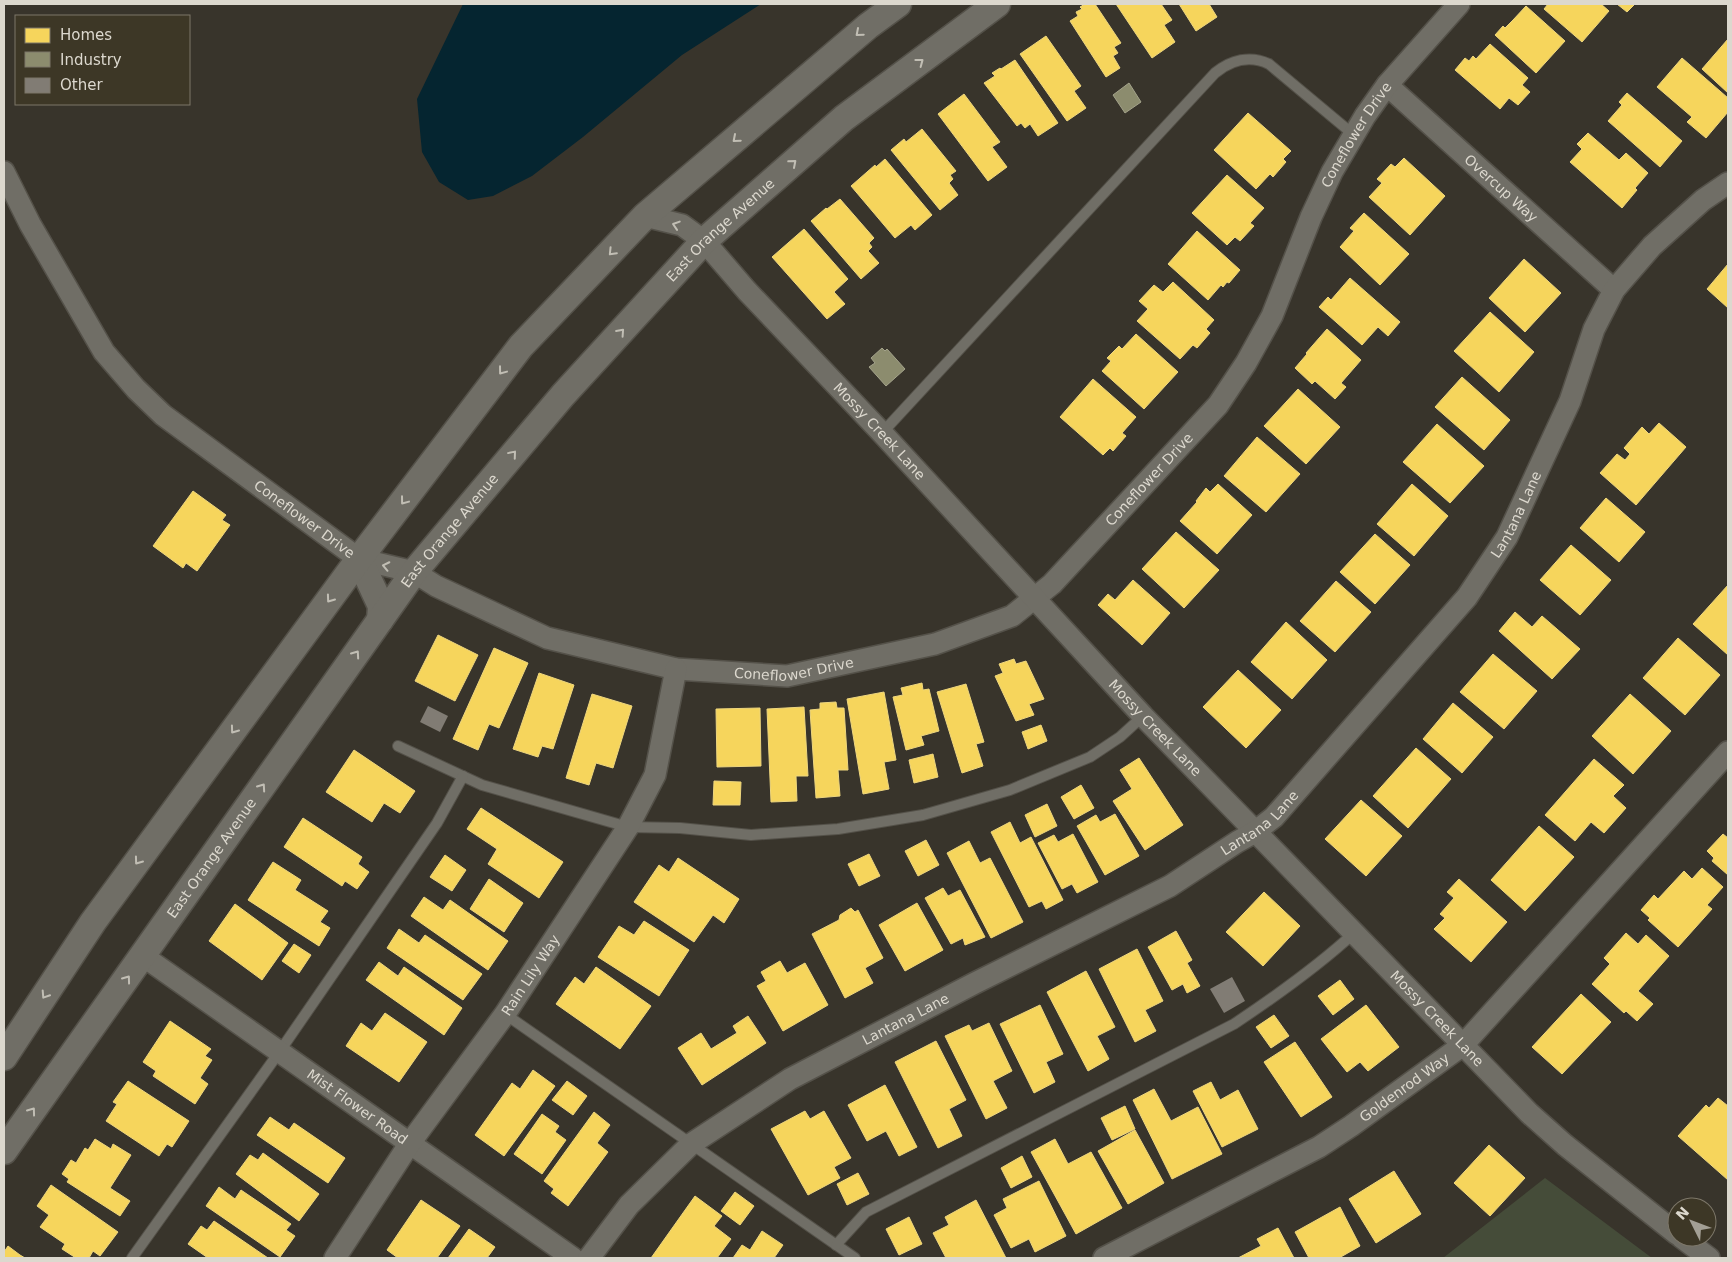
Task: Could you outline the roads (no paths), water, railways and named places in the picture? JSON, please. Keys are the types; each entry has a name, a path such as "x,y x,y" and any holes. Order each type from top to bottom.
{"street":[{"path":"4,1057 93,922 359,560 521,346 645,216 868,26 898,4"},
{"name":"East Orange Avenue","path":"4,1151 414,572 564,395 704,241 844,118 997,4"},
{"name":"Coneflower Drive","path":"4,172 30,224 104,352 136,389 163,415 359,560 414,572 436,586 547,638 676,670 787,676 935,644 1012,616 1052,584 1218,405 1246,363 1272,316 1311,217 1332,172 1354,135 1387,85 1459,4"},
{"name":"Overcup Way","path":"1387,85 1614,290"},
{"name":"Lantana Lane","path":"589,1258 629,1205 691,1144 790,1079 974,983 1170,886 1237,842 1256,832 1274,817 1467,597 1507,537 1570,401 1594,329 1614,290 1652,246 1703,200 1728,183"},
{"name":"Mossy Creek Lane","path":"645,216 682,226 704,241 747,291 882,433 1143,716 1462,1045 1565,1145 1667,1226"},
{"path":"359,560 381,606 380,620"},
{"name":"Rain Lily Way","path":"335,1258 410,1143 505,1014 628,827 655,775 676,670"},
{"name":"Goldenrod Way","path":"1104,1258 1319,1147 1462,1045 1728,752"},
{"name":"Mist Flower Road","path":"143,956 573,1258"},
{"path":"1694,1247 1708,1258"}],"lane":[{"path":"882,433 1215,74 1225,66 1236,61 1249,59 1269,64 1354,135"},
{"path":"398,746 482,785 628,827 680,828 751,835 838,829 923,815 1010,790 1090,757 1120,737 1143,716"},
{"path":"132,1258 280,1051 437,823 463,776"},
{"path":"836,1245 866,1212 1234,1024 1325,960 1354,933"},
{"path":"505,1014 855,1258"}],"water":[{"path":"463,4 761,4 682,55 583,137 532,176 493,196 468,200 439,182 422,152 417,99"}]}
